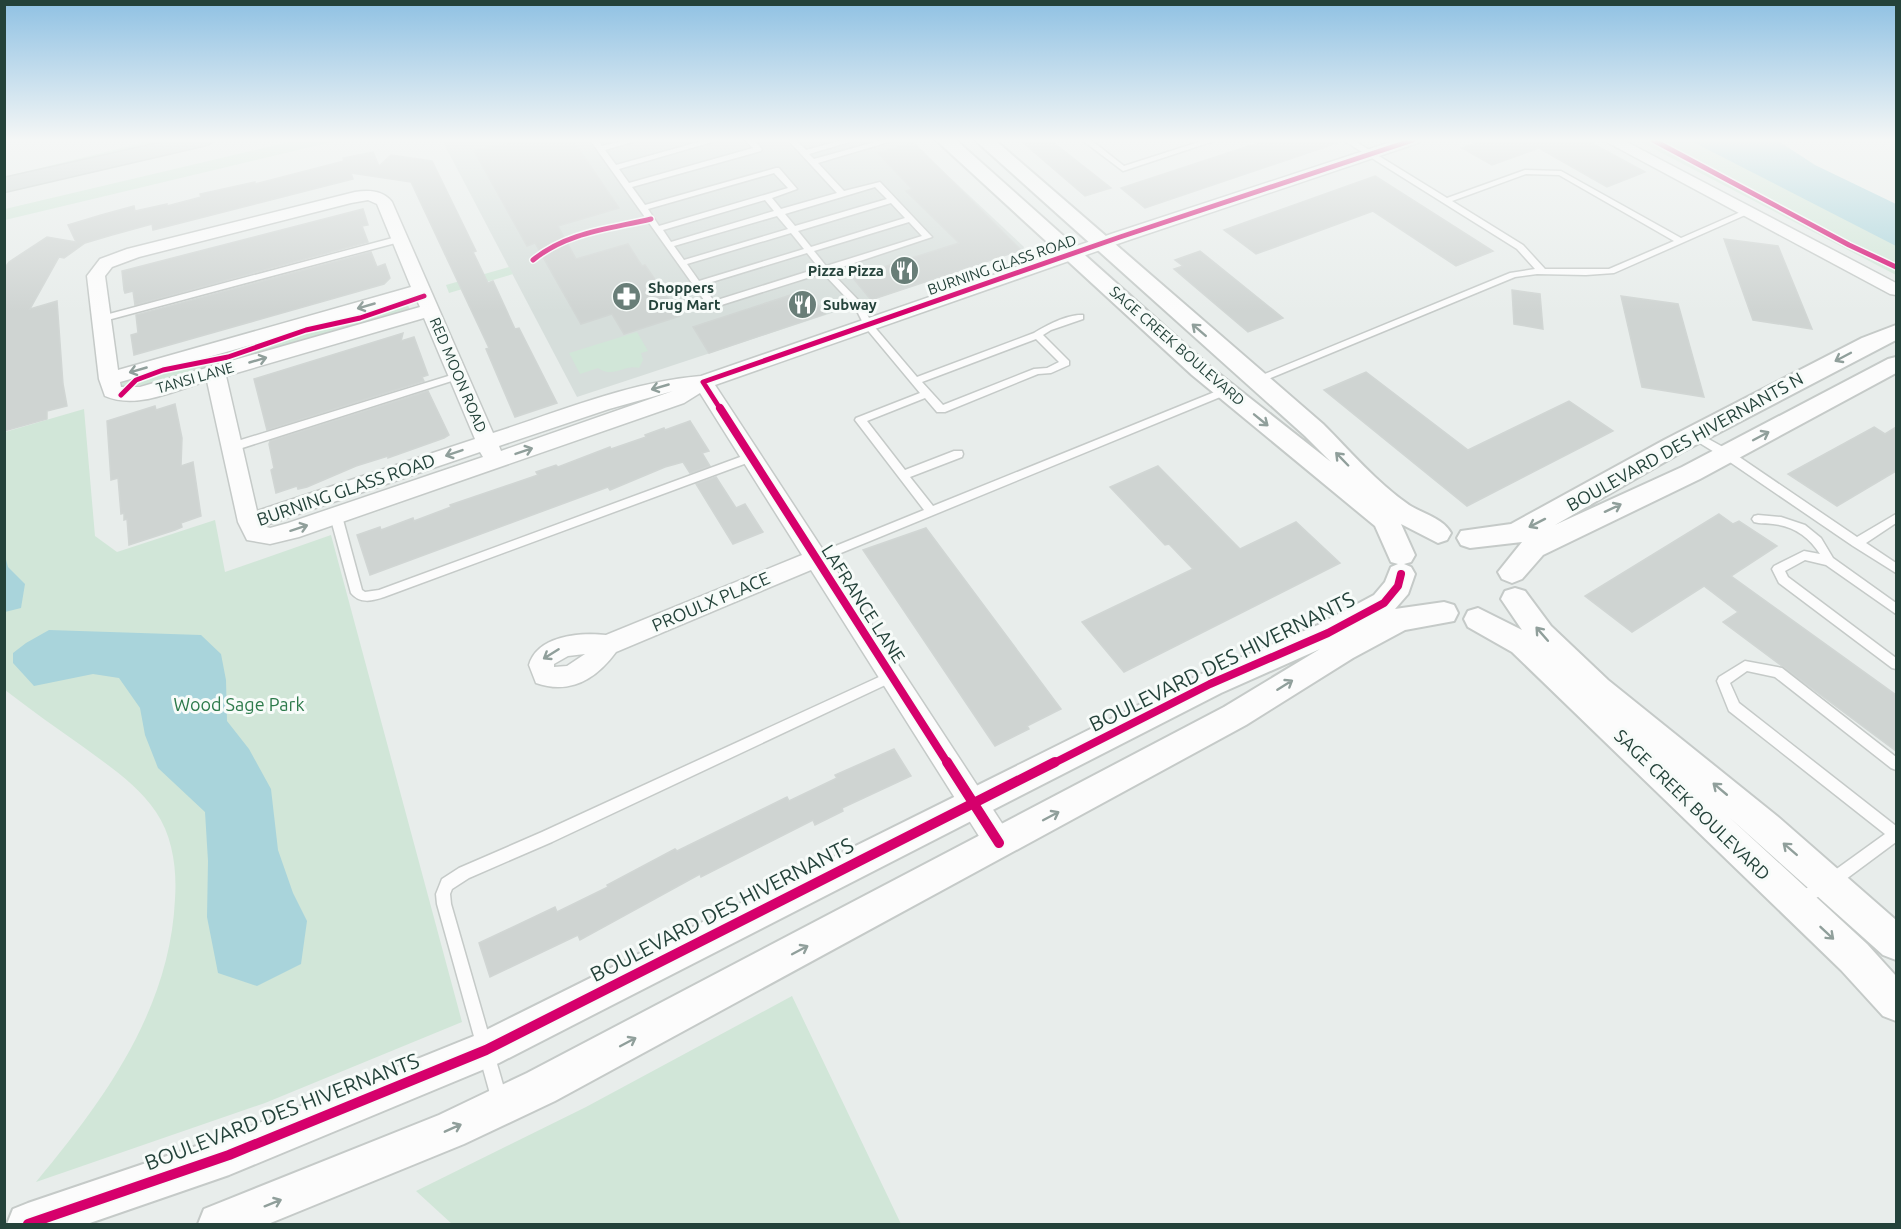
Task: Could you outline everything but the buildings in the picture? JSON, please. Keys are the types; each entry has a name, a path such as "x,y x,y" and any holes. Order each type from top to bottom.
{"street":[{"name":"RED MOON ROAD","path":"109,378 97,272 112,260 354,197"},
{"name":"RED MOON ROAD","path":"378,197 384,202 400,238 491,452"},
{"name":"SAGE CREEK BOULEVARD","path":"1009,197 1226,391 1384,519 1395,537 1401,564"},
{"name":"SAGE CREEK BOULEVARD","path":"1048,197 1314,430 1372,488 1399,511 1438,533"},
{"name":"BURNING GLASS ROAD","path":"491,452 336,516 270,536 255,534 249,522 491,452 677,399 703,382 1240,197"},
{"path":"1720,197 1896,290"},
{"name":"TANSI LANE","path":"422,290 109,378 112,391 121,395 140,394 430,310"},
{"name":"BOULEVARD DES HIVERNANTS N","path":"1470,538 1516,534 1694,435 1862,347 1896,332"},
{"name":"BOULEVARD DES HIVERNANTS N","path":"1514,585 1533,548 1728,455 1896,363"},
{"path":"215,372 249,522"},
{"name":"LAFRANCE LANE","path":"703,382 999,843"},
{"path":"1438,533 1470,538 1500,556 1514,585 1511,605 1497,615 1478,619 1461,618 1444,613 1421,600 1405,583 1401,564 1410,542 1438,533"},
{"name":"PROULX PLACE","path":"607,645 815,558"},
{"name":"BOULEVARD DES HIVERNANTS","path":"28,1224 229,1155 486,1050 1210,684 1328,633 1383,603 1398,586 1401,564"},
{"name":"SAGE CREEK BOULEVARD","path":"1514,585 1540,634 1597,689 1748,812 1896,943"},
{"path":"219,1224 348,1173 501,1107 1236,716 1343,650 1400,619 1444,613"},
{"name":"SAGE CREEK BOULEVARD","path":"1478,619 1522,644 1854,957 1896,1002"}],"lane":[{"path":"635,197 712,305 928,237 890,197"},
{"path":"643,208 680,197"},
{"path":"657,228 766,197"},
{"path":"767,197 825,269 859,306 868,325 940,410 1037,371 1048,371 1066,363 1037,335"},
{"path":"669,245 831,197"},
{"path":"1440,197 1520,247 1542,271"},
{"path":"1446,201 1456,197"},
{"path":"1604,197 1681,241"},
{"path":"682,263 892,200"},
{"path":"1258,380 1513,275 1542,271 1592,274 1611,271 1748,212"},
{"path":"697,284 910,219"},
{"path":"101,319 400,238"},
{"path":"915,381 1080,317"},
{"path":"232,447 458,376"},
{"path":"815,558 1226,391"},
{"path":"927,394 860,420 931,512"},
{"path":"1694,435 1728,455 1896,570"},
{"path":"903,475 958,454"},
{"path":"336,516 357,593 364,597 380,594 751,457"},
{"path":"1857,543 1896,518"},
{"path":"1758,519 1774,519 1797,525 1821,543 1829,561"},
{"path":"1896,609 1829,561 1804,555 1778,569 1783,580 1896,664"},
{"path":"1795,903 1829,883 1896,834 1734,707 1723,681 1745,666 1778,672 1896,764"},
{"path":"501,1107 444,904 443,894 447,884 464,873 547,837 892,676"}],"shaded area":[{"path":"472,197 971,197 1024,247 1023,250 577,397"}],"green space":[{"path":"54,197 100,197 5,220 5,209"},
{"path":"1747,197 1878,197 1896,206 1896,275"},
{"path":"509,267 513,274 449,293 446,285"},
{"path":"405,298 410,310 159,383 122,387 122,380"},
{"path":"637,332 648,351 641,353 643,360 639,368 609,372 598,368 580,374 569,353"},
{"name":"Wood Sage Park","path":"84,409 95,536 117,552 215,520 225,572 331,535 462,1022 265,1103 36,1182 109,1086 147,1016 161,979 170,940 175,899 174,865 170,843 162,822 148,802 112,768 5,690 5,432"},
{"path":"792,996 901,1224 452,1224 416,1191 586,1107"}],"water":[{"path":"1801,197 1882,197 1896,204 1896,246"},
{"path":"4,552 8,567 25,584 21,608 5,612"},
{"path":"49,630 201,635 221,654 226,680 227,721 249,749 271,789 278,850 293,893 307,921 301,964 257,986 218,973 207,917 208,861 205,812 158,768 145,735 140,708 119,678 93,674 34,686 13,663 13,653"}],"cycle path":[{"path":"999,843 703,382 1240,197"},
{"path":"1760,197 1849,245 1896,267"},
{"path":"533,260 545,250 574,236 651,219"},
{"path":"121,395 136,380 163,370 228,357 306,330 360,318 424,296"},
{"path":"28,1224 229,1155 486,1050 1210,684 1328,633 1384,603 1398,586 1401,574"}],"place":[{"name":"Pizza Pizza","path":"905,271"},
{"name":"Shoppers Drug Mart","path":"627,297"},
{"name":"Subway","path":"802,305"}]}
